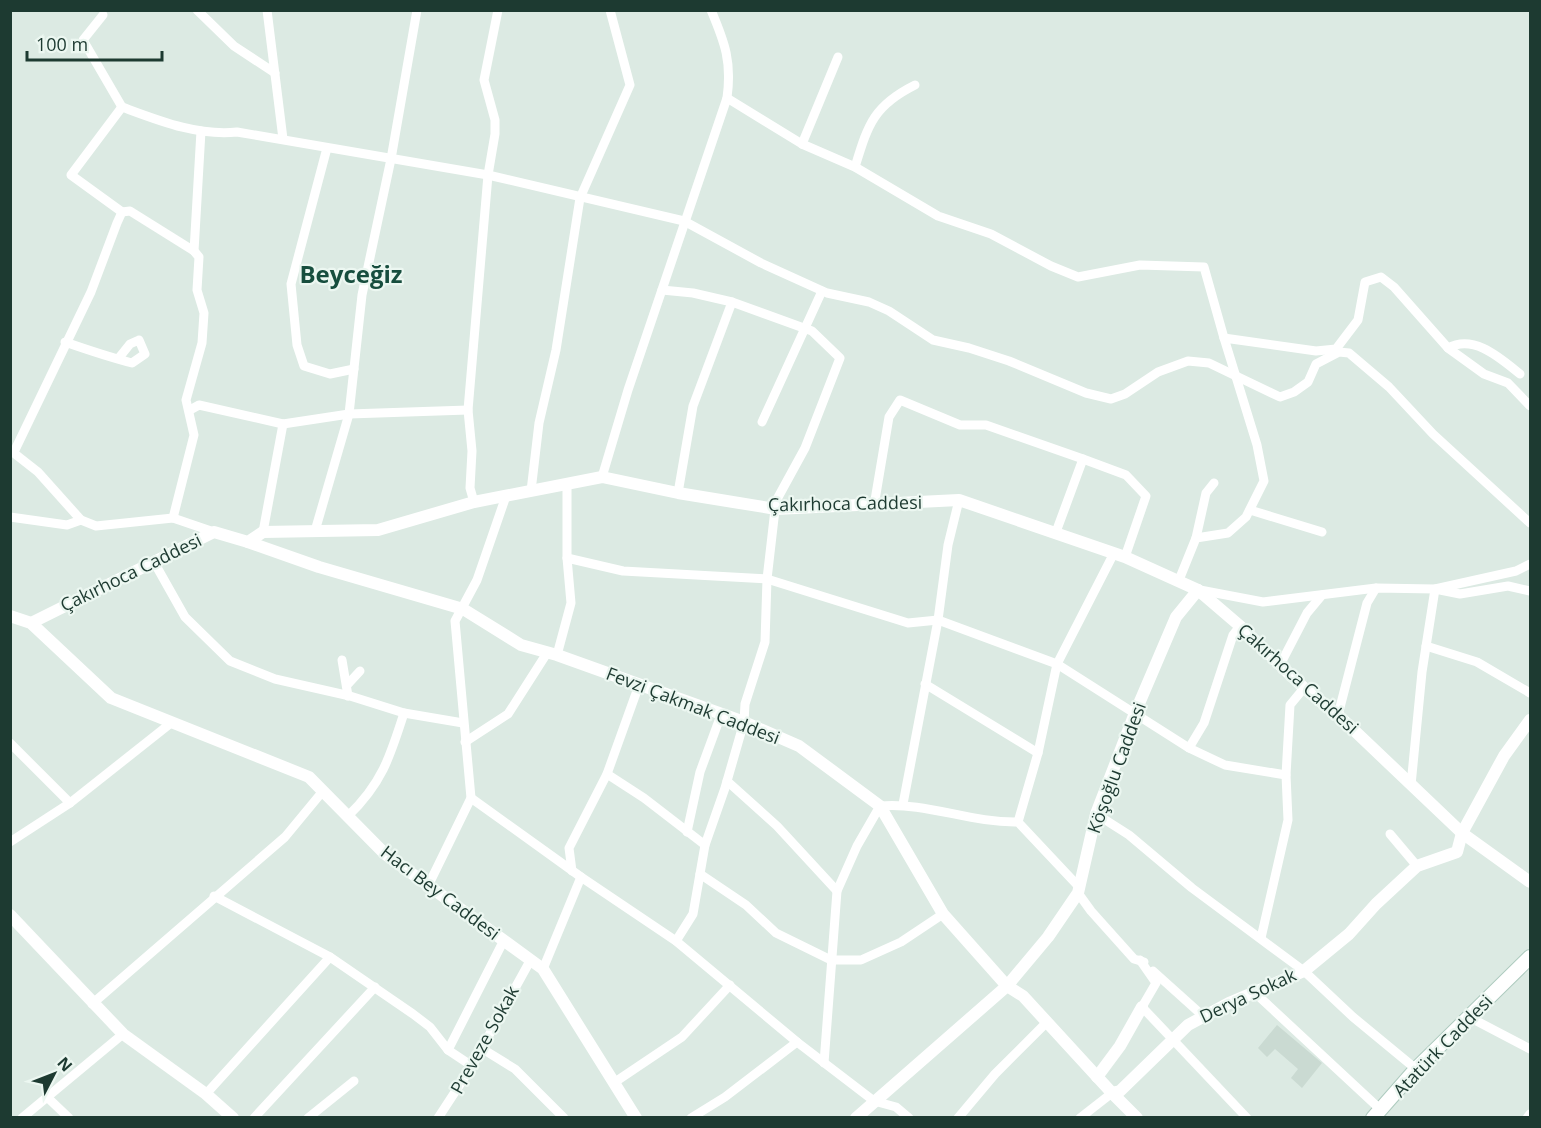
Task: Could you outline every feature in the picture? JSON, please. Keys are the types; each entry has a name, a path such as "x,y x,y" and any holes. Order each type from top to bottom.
{"main road":[{"name":"Atatürk Caddesi","path":"1377,1114 1416,1068 1530,957"},
{"name":"Atatürk Caddesi","path":"1513,974 1530,966"}],"street":[{"path":"197,10 234,46 275,73"},
{"path":"267,10 283,139"},
{"path":"315,531 349,414 362,296 391,159 417,10"},
{"path":"474,502 470,488 472,451 468,411 495,120 484,80 498,10"},
{"path":"531,491 540,423 556,350 580,198 630,85 610,10"},
{"path":"602,477 684,221 727,98 730,73 726,46 711,10"},
{"path":"103,15 83,40 122,107 174,126 218,134 237,132 283,139 488,176 684,221 822,291 869,302 889,311 933,340 969,348 1086,393 1111,399 1125,394 1158,372 1188,362 1209,363 1280,397 1294,392 1308,381 1316,363 1339,352 1349,353 1382,380 1432,434 1530,523"},
{"path":"802,144 838,57"},
{"path":"855,167 869,122 894,96 915,85"},
{"path":"727,98 802,144 855,167 938,216 991,234 1051,266 1078,277 1140,265 1204,267 1237,376 1264,481 1246,517 1228,533 1196,538"},
{"path":"122,107 71,175 122,212 130,211 194,251 199,257 196,290 204,313 202,343 186,400 194,435 174,518"},
{"path":"194,251 201,131"},
{"path":"327,148 291,284 297,345 304,366 330,374 354,369"},
{"path":"122,212 91,292 12,451 38,472 81,520 96,526 174,518 214,532"},
{"path":"1224,338 1316,351 1336,349 1358,320 1365,282 1381,277 1394,287 1448,348 1484,374 1508,383 1530,406"},
{"path":"662,290 693,293 732,302 805,328 812,331 840,358 805,448 776,501 767,579 765,642 745,704 744,722 727,781 705,845 693,914 676,942"},
{"path":"762,422 822,291"},
{"path":"678,493 693,406 732,302"},
{"path":"66,342 118,359 132,363 145,354 139,340 127,341 118,359"},
{"path":"1448,348 1464,343 1476,345 1520,374"},
{"path":"1508,383 1530,370"},
{"path":"874,506 890,417 900,400 960,425 986,425 1126,475 1146,496 1119,555 1057,664 1038,753 1018,822"},
{"path":"190,410 199,405 283,424 349,414 468,411"},
{"path":"248,542 263,532 283,424"},
{"path":"1056,532 1083,459"},
{"name":"Çakırhoca Caddesi","path":"263,532 378,530 474,502 602,477 678,493 776,509 874,506 959,500 1119,555 1198,590 1240,626 1304,688 1338,715 1462,833 1530,882"},
{"path":"1179,580 1196,538 1206,493 1214,483"},
{"path":"465,742 508,714 552,654 571,603 567,558 567,484"},
{"path":"428,885 471,798 455,621 477,580 506,496"},
{"path":"903,804 938,620 948,545 959,500"},
{"path":"1250,510 1322,532"},
{"path":"10,517 67,525 81,520"},
{"name":"Çakırhoca Caddesi","path":"31,623 214,532 248,542"},
{"name":"Fevzi Çakmak Caddesi","path":"248,542 319,567 463,609 521,645 744,722 799,746 880,806 943,914 1007,986 1023,996 1112,1094 1137,1118"},
{"path":"567,558 623,571 767,579 908,623 938,620 1057,664 1189,748 1225,765 1286,775"},
{"path":"154,562 185,617 230,661 275,679 348,696 404,713 463,723"},
{"path":"1435,589 1516,571 1530,564"},
{"path":"1198,590 1263,602 1376,588 1435,589 1460,594 1508,586 1530,591"},
{"path":"1338,715 1367,603 1376,588"},
{"path":"1411,785 1426,646 1435,589"},
{"name":"Köşoğlu Caddesi","path":"856,1118 1007,986 1048,938 1079,890 1096,814 1176,617 1198,590"},
{"path":"1280,665 1307,613 1322,595"},
{"name":"Hacı Bey Caddesi","path":"10,616 31,623 111,698 309,777 385,854 543,969 636,1118"},
{"path":"1189,748 1204,723 1233,635 1240,626"},
{"path":"1426,646 1477,662 1530,693"},
{"path":"342,660 348,684 348,696"},
{"path":"348,684 360,671"},
{"path":"925,684 1038,753"},
{"path":"572,871 569,848 607,774 639,685"},
{"path":"1261,938 1288,820 1286,775 1290,705 1304,688"},
{"path":"348,816 374,786 387,766 404,713"},
{"path":"687,832 700,772 721,715"},
{"path":"1462,833 1504,756 1530,720"},
{"path":"10,842 70,803 171,723"},
{"path":"10,743 70,803"},
{"path":"607,774 705,845"},
{"path":"727,781 777,826 837,891"},
{"path":"92,1004 214,896 285,837 323,790"},
{"path":"471,798 676,942 797,1042 874,1101 896,1107 909,1118"},
{"path":"824,1062 837,891 857,846 880,806 903,804 990,823 1018,822"},
{"path":"1096,814 1129,835 1192,888 1304,971 1353,1017 1416,1068"},
{"path":"1018,822 1079,890 1112,935 1134,958 1140,960 1202,1015"},
{"name":"Derya Sokak","path":"1112,1094 1120,1091 1202,1015 1304,971 1349,934 1376,904 1417,866 1457,852 1462,833"},
{"path":"1390,834 1417,866"},
{"path":"700,874 746,905 776,933 831,960 861,960 901,942 943,914"},
{"path":"543,969 581,877"},
{"path":"214,896 330,957 430,1027 448,1050 472,1066"},
{"path":"10,915 92,1004 123,1034 206,1094 233,1118"},
{"path":"448,1050 504,940"},
{"path":"206,1094 330,957"},
{"path":"1097,1077 1119,1046 1156,983 1140,960"},
{"name":"Preveze Sokak","path":"438,1118 472,1066 530,961"},
{"path":"615,1082 682,1037 730,985"},
{"path":"254,1118 375,987"},
{"path":"1254,992 1377,1114"},
{"path":"1142,1007 1247,1118"},
{"path":"1469,1017 1530,1049"},
{"path":"958,1118 995,1074 1046,1023"},
{"path":"22,1118 123,1034"},
{"path":"691,1118 725,1096 797,1042"},
{"path":"481,1048 515,1069 564,1118"},
{"path":"308,1118 354,1080"},
{"path":"1080,1118 1112,1094"},
{"path":"47,1097 69,1118"},
{"path":"1527,1118 1530,1113"}],"shaded area":[{"path":"1277,1025 1322,1063 1302,1088 1291,1078 1298,1069 1275,1049 1267,1057 1258,1048"}],"district":[{"name":"Beyceğiz","path":"351,275"}]}
